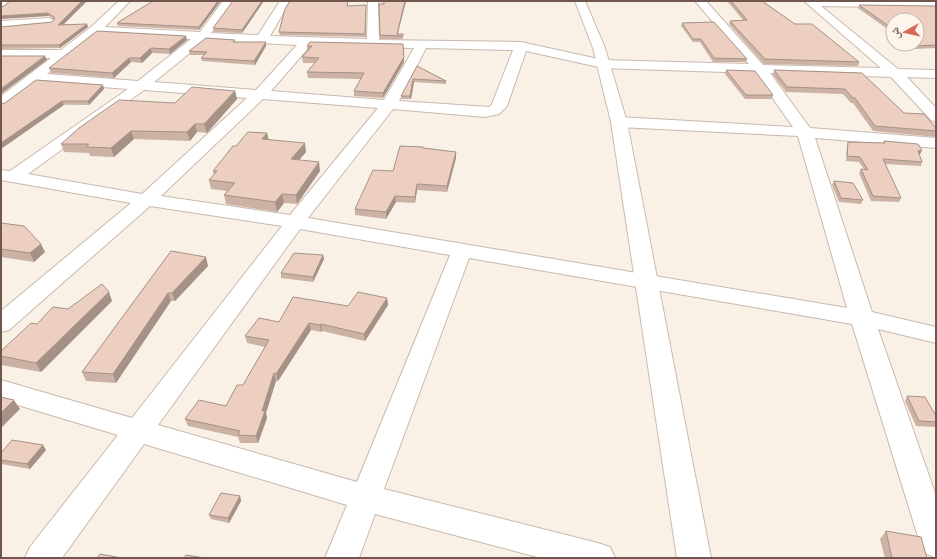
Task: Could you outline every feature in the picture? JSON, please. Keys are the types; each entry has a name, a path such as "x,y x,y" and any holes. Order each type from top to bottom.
{"street":[{"path":"1,6 8,1"},
{"path":"1,103 95,30 125,1"},
{"path":"5,177 142,85 203,36 229,1"},
{"path":"262,39 285,1"},
{"path":"373,1 373,43"},
{"path":"580,1 599,48 619,122 694,558"},
{"path":"700,1 759,68 805,132 862,318 936,543"},
{"path":"810,2 936,6"},
{"path":"810,2 895,73 936,117"},
{"path":"1,25 49,22"},
{"path":"95,30 307,42 521,46 603,64 936,74"},
{"path":"1,324 146,200 260,94 307,42"},
{"path":"42,558 295,222 389,104 422,44"},
{"path":"33,77 485,112 494,111 500,106 521,46"},
{"path":"1,54 63,54"},
{"path":"619,122 805,132 936,143"},
{"path":"5,177 295,222 462,250 862,318 936,335"},
{"path":"342,558 462,250"},
{"path":"1,390 366,498 598,558"}],"building":[{"path":"10,1 82,1 58,25 87,24 59,45 1,45 1,27 52,22 55,18 48,13 1,16 1,7"},
{"path":"153,1 218,1 199,27 117,23"},
{"path":"233,1 262,1 242,30 213,28"},
{"path":"290,1 348,1 347,6 366,5 365,34 279,32 285,9"},
{"path":"384,1 405,1 397,34 403,34 403,36 380,35 379,4 384,4"},
{"path":"731,1 762,1 795,24 812,24 859,62 765,59 730,21 747,20"},
{"path":"859,5 935,6 936,45 925,46 925,12 885,12 885,23"},
{"path":"714,22 747,59 714,58 701,39 693,39 682,23"},
{"path":"97,31 186,36 169,49 151,48 140,58 129,58 112,73 49,68"},
{"path":"206,38 235,40 233,42 266,42 254,61 201,58 207,52 189,51"},
{"path":"310,42 403,44 404,57 383,93 354,91 364,73 307,72 319,58 302,57 312,46 307,46"},
{"path":"1,56 45,56 1,89"},
{"path":"417,66 446,81 413,79 410,96 401,96"},
{"path":"726,70 755,71 773,95 746,95"},
{"path":"774,70 862,73 904,113 924,114 936,128 936,131 875,126 855,98 853,98 845,89 787,87"},
{"path":"36,80 103,85 88,101 62,101 1,143 1,104 5,103"},
{"path":"192,87 235,91 204,124 195,124 187,132 131,131 111,148 86,147 89,144 61,144 79,128 119,100 175,103"},
{"path":"248,132 267,133 262,139 305,143 291,159 319,162 296,195 282,194 275,202 224,195 235,183 209,180 217,171 213,171 233,146 236,146"},
{"path":"884,141 918,144 922,150 918,151 922,162 883,159 901,198 873,196 861,169 868,170 860,157 847,156 848,142 885,143"},
{"path":"400,146 423,147 456,152 447,186 417,184 415,197 395,196 386,212 355,209 373,170 393,171"},
{"path":"834,181 853,183 863,200 841,198"},
{"path":"1,223 24,226 41,244 30,253 1,249"},
{"path":"171,251 206,257 172,293 168,293 113,374 82,372"},
{"path":"294,253 323,255 313,277 281,273"},
{"path":"102,284 109,292 36,363 1,356 1,351 31,323 37,324 53,307 68,309"},
{"path":"358,292 387,298 364,334 321,324 309,323 276,374 274,373 262,411 265,411 256,436 238,435 240,431 185,419 199,400 226,406 237,385 243,385 269,340 245,336 259,318 279,322 293,297 348,306"},
{"path":"907,396 925,397 936,416 936,422 919,421"},
{"path":"1,397 14,400 1,413"},
{"path":"12,440 43,445 27,464 1,460 1,453"},
{"path":"221,493 240,496 228,518 209,515"},
{"path":"886,531 921,537 927,558 892,558"},
{"path":"100,554 122,558 97,558"},
{"path":"186,555 205,558 184,558"}]}
